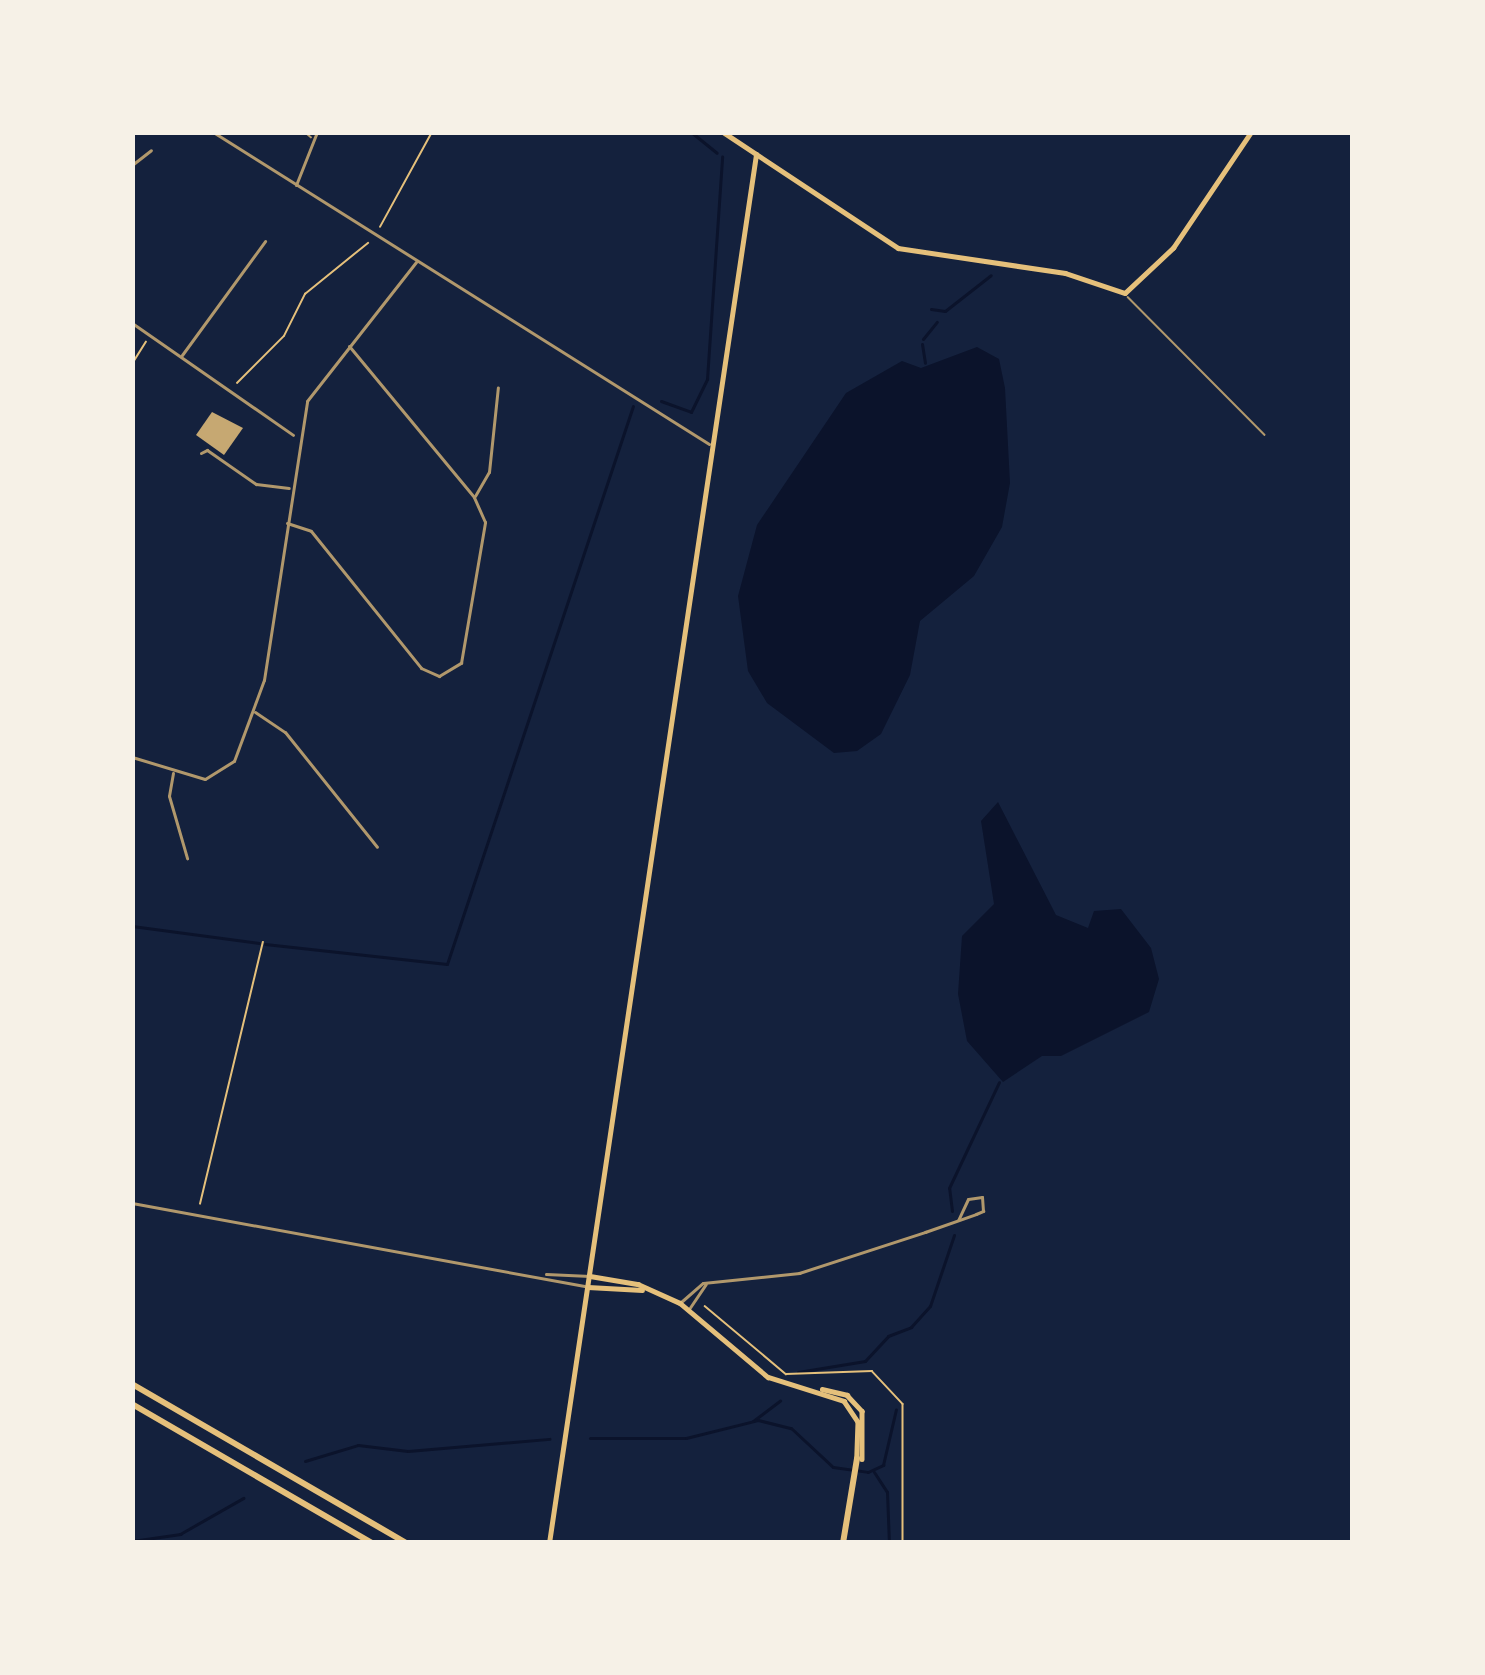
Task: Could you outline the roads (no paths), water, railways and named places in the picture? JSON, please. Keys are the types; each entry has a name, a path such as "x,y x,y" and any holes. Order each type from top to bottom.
{"highway":[{"path":"132,1384 406,1543"},
{"path":"132,1404 373,1543"},
{"path":"845,1543 860,1459"}],"main road":[{"path":"723,132 906,250 1066,273 1125,293 1174,248 1251,132"},
{"path":"548,1543 756,154"},
{"path":"590,1276 680,1303 768,1377 816,1390 855,1413 860,1459"},
{"path":"588,1286 647,1290"}],"street":[{"path":"213,132 711,445"},
{"path":"296,185 317,132"},
{"path":"132,165 152,150"},
{"path":"181,356 265,241"},
{"path":"132,757 205,779 228,769 254,712 296,436 314,387 417,260"},
{"path":"132,322 296,436"},
{"path":"286,523 311,531 421,668 439,676 455,669 466,649 487,536 474,497 347,345"},
{"path":"474,497 489,472 498,387"},
{"path":"201,454 207,449 256,484 291,489"},
{"path":"254,712 285,732 377,847"},
{"path":"174,771 169,796 188,858"},
{"path":"680,1303 707,1282 800,1274 958,1220 983,1211 982,1197 968,1199 958,1220"},
{"path":"132,1203 544,1274 588,1286"},
{"path":"544,1274 590,1276"},
{"path":"689,1309 707,1282"}],"lane":[{"path":"304,132 314,139"},
{"path":"1125,293 1264,434"}],"water":[{"path":"977,347 999,359 1005,388 1010,483 1002,527 974,576 920,621 910,675 881,734 857,751 834,753 767,703 748,671 738,596 757,525 846,393 902,361 921,368"},
{"path":"998,802 1056,915 1088,928 1094,911 1121,909 1151,948 1159,979 1149,1012 1061,1056 1042,1056 1003,1082 967,1041 958,994 962,936 994,904 981,821"}],"waterway":[{"path":"691,132 717,153"},
{"path":"661,401 691,412 707,379 722,157"},
{"path":"931,309 945,311 991,275"},
{"path":"923,339 937,322"},
{"path":"922,344 925,363"},
{"path":"265,944 447,964 633,406"},
{"path":"132,926 259,943"},
{"path":"952,1211 949,1188 999,1082"},
{"path":"798,1372 865,1361 888,1336 911,1327 930,1306 954,1235"},
{"path":"753,1421 780,1401"},
{"path":"590,1438 686,1438 758,1420 791,1428 833,1467 868,1472 883,1465 896,1409"},
{"path":"305,1461 358,1445 408,1451 549,1439"},
{"path":"874,1472 887,1492 889,1543"},
{"path":"132,1541 180,1534 243,1498"}]}
